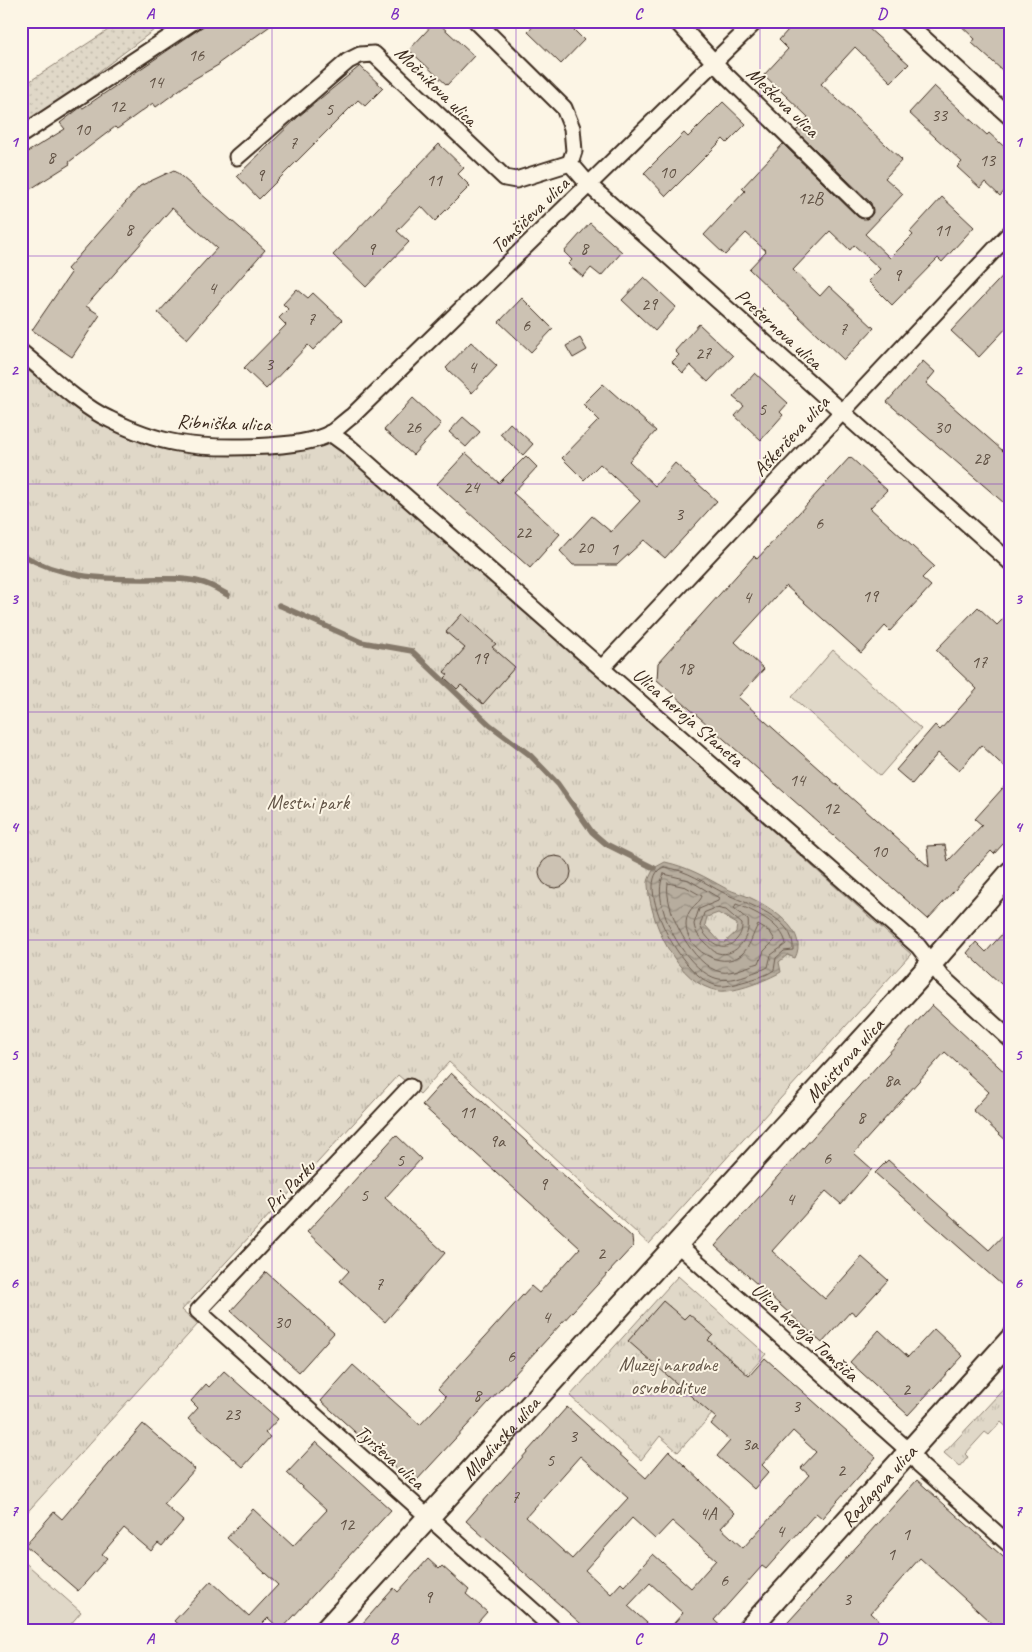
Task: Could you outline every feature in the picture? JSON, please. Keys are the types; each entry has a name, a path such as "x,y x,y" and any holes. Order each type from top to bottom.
{"street":[{"path":"21,134 194,21"},
{"path":"476,21 564,108 572,128 574,151 570,163"},
{"name":"Meškova ulica","path":"676,21 714,62 864,210"},
{"name":"Tomšičeva ulica","path":"330,433 352,416 756,21"},
{"path":"905,21 1011,118"},
{"name":"Močnikova ulica","path":"237,157 348,61 360,55 374,54 505,178 516,180 570,163"},
{"name":"Prešernova ulica","path":"570,163 589,185 1011,562"},
{"name":"Aškerčeva ulica","path":"602,668 841,411 1011,232"},
{"name":"Ribniška ulica","path":"21,352 106,418 136,431 176,443 219,446 266,446 291,444 330,433"},
{"name":"Ulica heroja Staneta","path":"330,433 348,446 918,946 929,964 1011,1040"},
{"name":"Maistrova ulica","path":"676,1243 1011,872"},
{"name":"Pri Parku","path":"198,1311 410,1087"},
{"name":"Ulica heroja Tomšiča","path":"676,1243 909,1450 920,1465 1011,1546"},
{"name":"Mladinska ulica","path":"325,1631 676,1243"},
{"name":"Tyrševa ulica","path":"198,1311 556,1631"},
{"name":"Razlagova ulica","path":"747,1631 1011,1339"}],"green space":[{"path":"122,21 166,21 21,130 21,87"},
{"name":"Mestni park","path":"21,365 67,401 116,428 219,442 327,435 911,954 649,1244 449,1062 420,1094 398,1075 182,1310 198,1324 21,1519"},
{"path":"833,650 921,729 880,776 792,697"},
{"name":"Muzej narodne osvoboditve","path":"678,1276 766,1354 678,1452 660,1436 641,1460 570,1396"},
{"path":"1011,1381 1011,1431 1001,1422 989,1435 985,1432 965,1454 968,1457 960,1467 944,1453"},
{"path":"21,1559 81,1612 65,1631 21,1631"}],"water":[{"path":"665,862 681,867 729,890 753,899 773,911 794,932 798,949 795,958 787,955 779,962 781,972 742,988 719,991 704,986 690,977 679,964 668,949 660,933 650,900 648,885 654,868","holes":["718,913 737,924 736,932 724,943 720,942 705,925 707,917"]}],"building":[{"path":"211,21 277,21 220,64 194,79 156,107 153,103 117,129 115,127 69,162 70,164 21,195 21,156 65,129 60,123 81,107 83,108"},
{"path":"436,21 474,56 447,85 409,50"},
{"path":"538,21 565,21 584,40 561,64 528,32"},
{"path":"796,21 860,21 909,64 891,82 855,47 821,84 902,160 885,178 903,194 865,234 890,258 913,235 910,232 942,197 974,227 942,262 938,258 892,305 868,281 880,269 854,245 850,250 830,231 793,270 820,296 829,286 874,328 844,360 749,269 766,251 746,233 725,255 704,235 745,191 742,188 783,144 858,217 867,219 873,213 871,203 796,131 808,117 764,75 788,49 779,40"},
{"path":"956,21 1003,21 1011,29 1011,60 1002,70 972,43 975,39"},
{"path":"360,66 383,88 365,106 358,100 259,199 237,176 299,116"},
{"path":"934,86 987,135 989,133 1011,153 1011,184 1000,196 985,182 980,188 957,167 962,162 909,113"},
{"path":"723,102 746,124 727,143 723,139 666,196 644,173 684,133 688,137"},
{"path":"439,144 464,168 458,174 470,186 435,221 421,206 397,231 409,242 366,287 333,255"},
{"path":"174,170 265,250 187,339 158,313 217,248 172,208 86,306 100,315 72,357 32,330 71,273 67,269 140,186"},
{"path":"590,223 622,252 601,276 591,268 583,277 568,264 572,260 564,252"},
{"path":"1011,267 1011,323 979,357 951,331"},
{"path":"644,277 676,307 655,331 622,300"},
{"path":"297,289 308,298 313,293 342,320 313,350 308,345 266,389 244,368 286,325 279,318 288,309 283,304"},
{"path":"522,298 553,329 531,352 499,322"},
{"path":"699,324 733,356 708,382 690,365 683,373 672,362 679,355 675,351"},
{"path":"580,338 587,350 573,358 566,346"},
{"path":"471,342 497,366 472,393 446,368"},
{"path":"923,361 935,372 926,383 1011,458 1011,509 887,402"},
{"path":"755,373 788,403 780,412 783,415 761,440 735,416 744,406 733,397"},
{"path":"603,384 656,431 629,461 655,486 675,463 717,501 665,558 644,540 617,565 573,565 560,551 592,516 611,532 640,501 600,464 584,480 562,458 599,420 583,404"},
{"path":"413,398 441,424 413,455 384,430"},
{"path":"463,417 480,432 466,447 449,432"},
{"path":"510,423 533,444 523,455 500,434"},
{"path":"466,453 499,483 526,456 537,467 513,493 560,534 530,568 437,484"},
{"path":"850,457 887,490 870,508 934,566 922,578 931,586 890,631 885,626 861,653 786,586 735,642 764,669 738,697 929,867 927,846 945,845 948,861 982,825 975,819 1011,779 1011,835 994,854 991,851 928,919 657,680 658,663 754,556 757,559"},
{"path":"978,607 997,625 1011,611 1011,773 981,745 959,771 938,753 912,784 896,770 935,725 940,730 977,689 936,650"},
{"path":"462,614 496,644 492,647 515,667 483,704 461,685 457,689 445,678 448,675 444,672 465,648 446,632"},
{"path":"555,856 561,857 566,861 570,866 570,878 566,883 561,887 555,888 549,887 544,883 540,878 539,872 540,866 544,861 549,857"},
{"path":"1011,924 1011,993 967,953 976,942 986,952"},
{"path":"932,1005 1011,1078 1011,1145 973,1110 989,1092 945,1052 854,1153 872,1169 841,1204 826,1191 772,1251 825,1299 862,1257 888,1280 856,1315 851,1311 822,1343 715,1246"},
{"path":"451,1073 632,1237 633,1246 417,1480 409,1481 321,1401 353,1365 420,1425 446,1397 438,1389 531,1286 539,1293 580,1248 422,1105"},
{"path":"396,1135 421,1159 385,1198 445,1253 385,1322 340,1281 349,1271 307,1232"},
{"path":"888,1160 989,1250 1011,1227 1011,1293 875,1173"},
{"path":"266,1272 334,1333 299,1372 231,1311"},
{"path":"663,1301 684,1319 689,1314 713,1335 708,1340 749,1376 765,1358 876,1457 822,1518 816,1513 766,1569 762,1566 714,1620 726,1631 667,1631 683,1613 650,1583 628,1606 656,1631 589,1631 466,1521 567,1407 646,1478 669,1451 735,1513 721,1528 743,1548 809,1475 801,1468 816,1452 793,1431 762,1465 769,1472 754,1489 717,1456 730,1441 711,1424 716,1418 628,1341","holes":["580,1456 628,1498 572,1559 526,1517","632,1518 655,1539 672,1521 716,1560 691,1588 653,1554 624,1586 621,1583 611,1594 585,1570"]},
{"path":"934,1329 963,1356 908,1415 850,1362 879,1330 908,1357"},
{"path":"224,1371 278,1419 265,1433 270,1437 243,1467 188,1419 198,1408 191,1401 206,1384 209,1387"},
{"path":"143,1424 195,1469 164,1504 183,1521 162,1546 158,1543 151,1551 124,1528 102,1554 107,1558 78,1591 25,1545 54,1512 62,1519"},
{"path":"316,1442 391,1510 281,1630 268,1618 260,1626 265,1631 185,1631 174,1621 211,1581 249,1616 278,1585 227,1538 253,1509 293,1546 327,1510 287,1473"},
{"path":"917,1480 1011,1564 1011,1631 1000,1631 920,1558 871,1613 890,1631 780,1631"},
{"path":"428,1559 439,1569 442,1566 469,1590 466,1594 487,1612 470,1631 370,1631 362,1624 394,1588 398,1592"}],"waterway":[{"path":"21,554 50,568 80,575 111,578 186,579 207,584 228,595"},
{"path":"279,605 361,642 412,651 490,725 530,755 558,784 592,832 606,844 654,868"}]}
